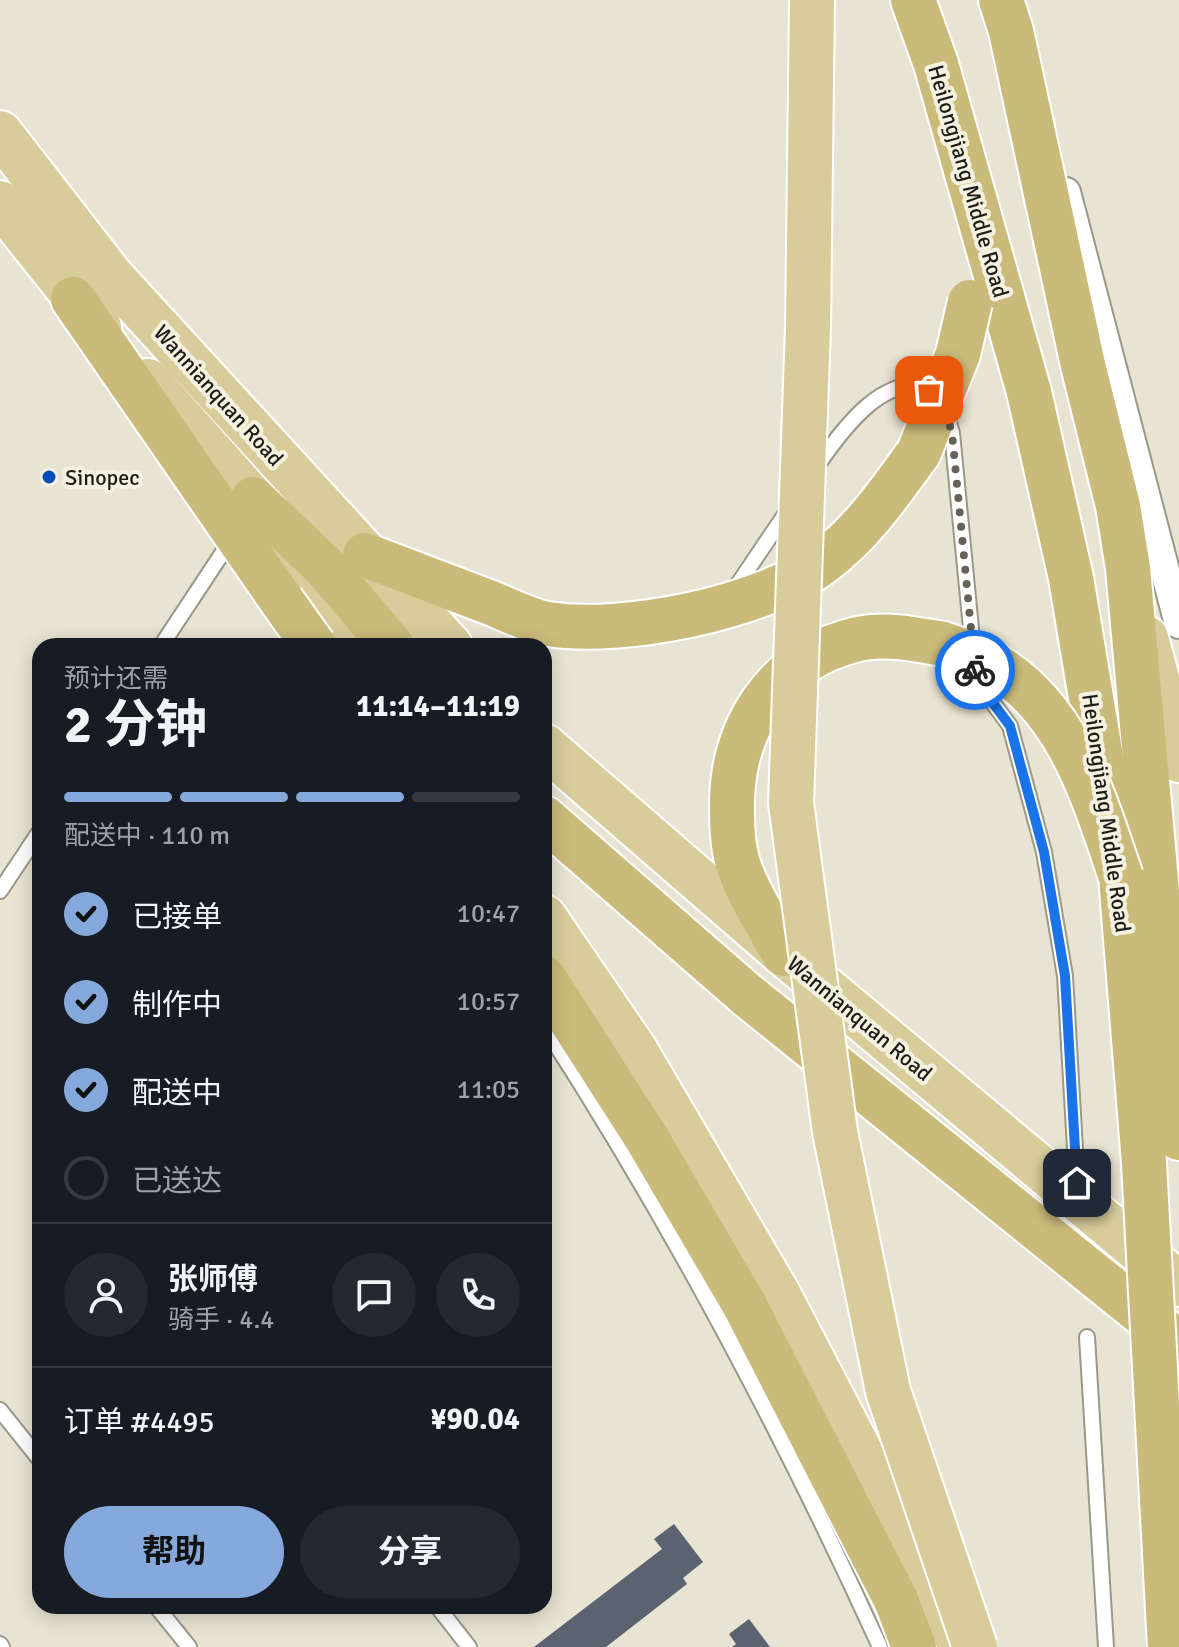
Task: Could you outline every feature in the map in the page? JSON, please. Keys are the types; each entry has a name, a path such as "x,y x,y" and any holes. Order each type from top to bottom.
{"highway":[{"name":"Heilongjiang Middle Road","path":"913,0 936,64 1029,392 1071,578 1121,877 1145,1179 1170,1647"},
{"name":"Heilongjiang Middle Road","path":"1006,16 1083,365 1118,506 1128,568 1179,1138"},
{"path":"365,555 545,624 593,628 637,624 723,606 774,590 820,564 850,540 880,506 919,452 958,354 970,302 982,220"},
{"path":"244,516 282,601 308,638"},
{"path":"244,516 325,567 385,638"},
{"path":"784,954 739,867 732,835 734,771 740,742 752,714 787,673 834,646 879,636 943,644 993,664 1027,689 1053,716 1090,787 1121,877"},
{"path":"552,825 747,995 1179,1343"},
{"path":"552,990 646,1137 744,1304 896,1600 914,1647"}],"main road":[{"path":"812,0 808,327 791,803 835,1132 888,1391 975,1647"},
{"name":"Wannianquan Road","path":"0,133 111,276 443,638"},
{"name":"Wannianquan Road","path":"0,203 244,516 349,638"},
{"path":"1128,568 1179,760"},
{"name":"Wannianquan Road","path":"552,753 784,954 1179,1284"},
{"path":"552,929 635,1050 778,1294 962,1647"}],"street":[{"path":"1006,16 1041,95 1179,624"}],"lane":[{"path":"723,606 839,433 863,408 883,395 906,388 921,387 935,393 944,407 952,433 976,680 1010,726 1044,852 1065,976 1077,1183"},
{"path":"166,638 244,516"},
{"path":"282,601 297,638"},
{"path":"0,891 32,843"},
{"path":"552,1039 717,1315 825,1527 880,1647"},
{"path":"1087,1337 1106,1647"},
{"path":"0,1410 32,1450"},
{"path":"162,1614 189,1647"},
{"path":"443,1614 469,1647"}],"building":[{"path":"674,1524 703,1562 683,1578 687,1584 606,1647 534,1647 662,1549 654,1539"},
{"path":"749,1619 770,1647 732,1647 736,1644 729,1634"}],"way so far":[{"path":"929,390 939,397 952,433 975,670"}],"place":[{"name":"Sinopec","path":"49,477"}],"route":[{"path":"975,670 976,680 1010,726 1044,852 1065,976 1077,1183"}]}
